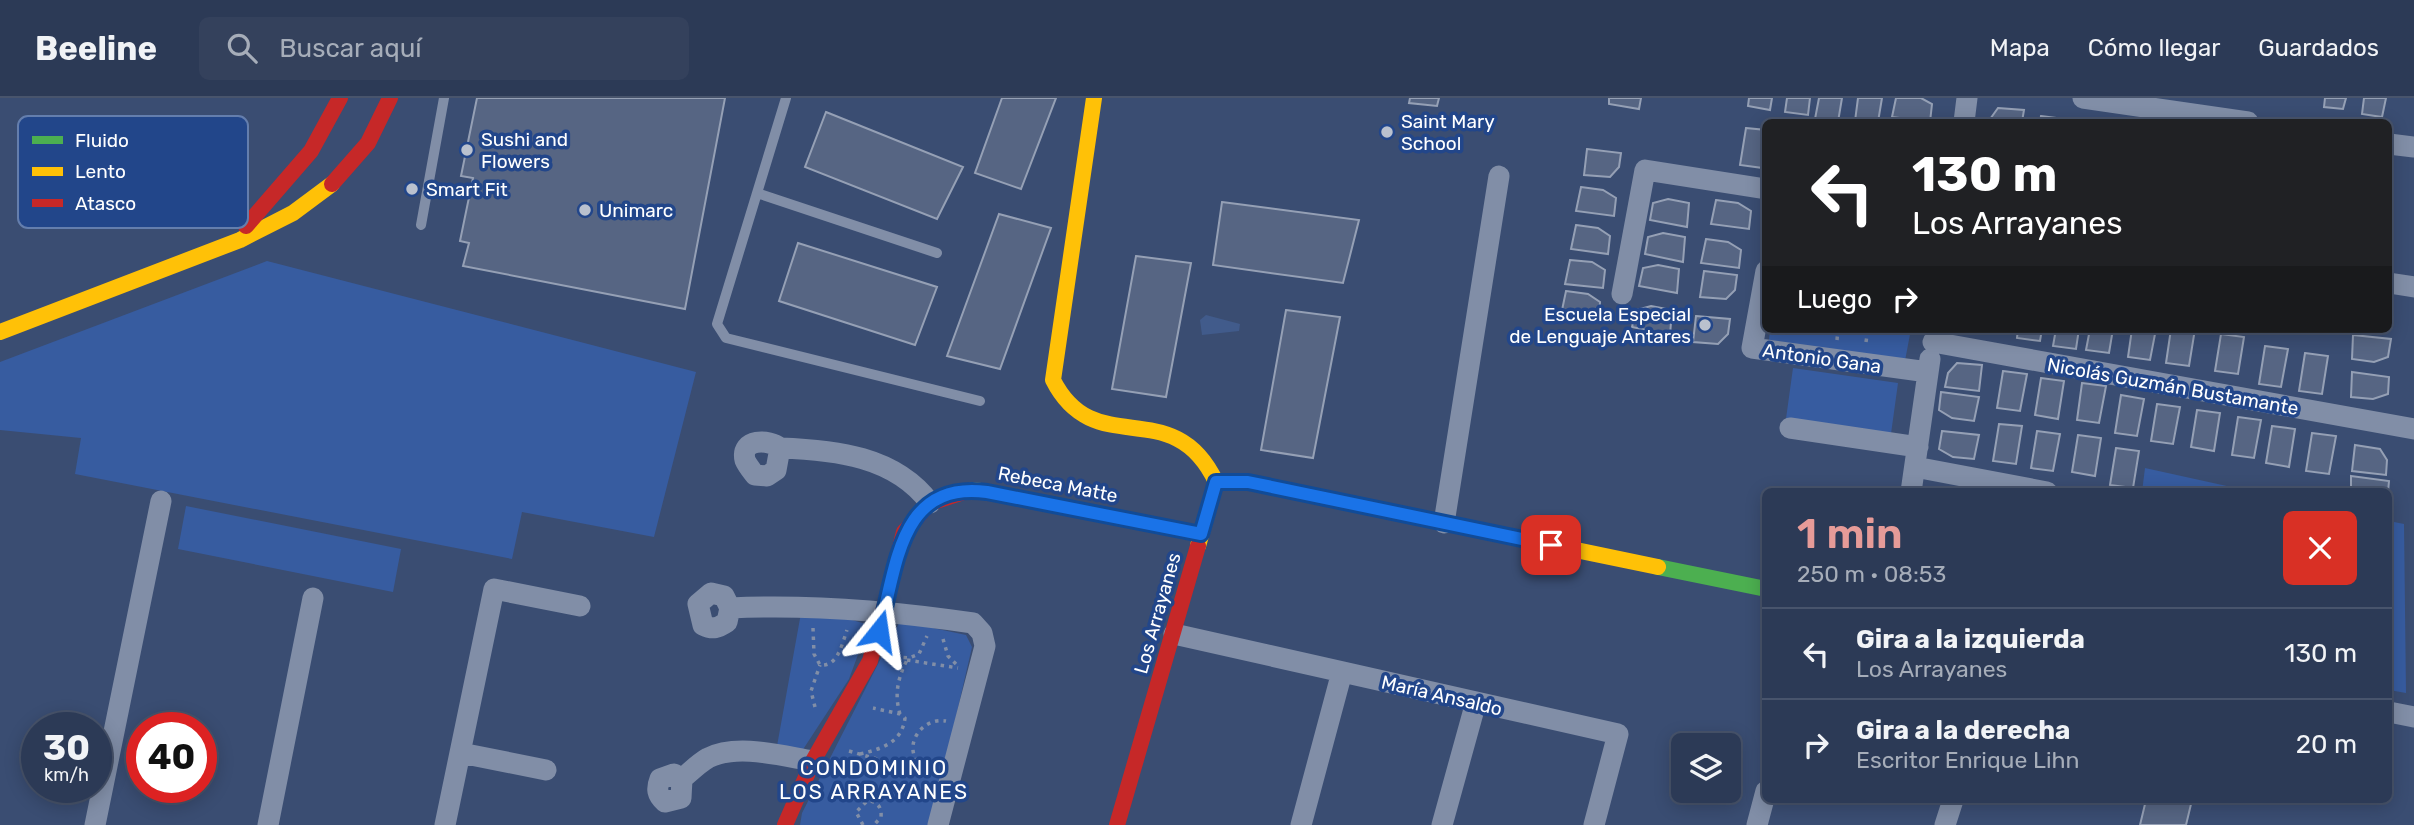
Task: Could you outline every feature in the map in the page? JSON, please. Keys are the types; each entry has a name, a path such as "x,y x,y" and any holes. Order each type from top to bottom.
{"street":[{"path":"248,223 286,184 328,129 340,98"},
{"path":"0,332 226,246 309,203 338,179 362,152 383,121 390,98"},
{"path":"1094,98 1053,380 1058,395 1073,411 1090,421 1174,436 1192,446 1206,462 1216,482 1248,482 1762,588"},
{"path":"1964,119 1967,98"},
{"path":"2083,98 2201,107 2239,119"},
{"path":"2392,144 2414,147"},
{"path":"1622,294 1645,170 1762,188"},
{"path":"1444,523 1499,176"},
{"path":"226,246 243,228"},
{"path":"2392,283 2414,287"},
{"name":"Antonio Gana","path":"1762,293 1752,348 1928,372"},
{"path":"1912,488 1934,336"},
{"name":"Nicolás Guzmán Bustamante","path":"1934,336 2414,429"},
{"path":"1790,428 1916,457 2032,488"},
{"path":"780,448 881,462 916,484 930,503"},
{"name":"Los Arrayanes","path":"1117,825 1216,482"},
{"name":"Rebeca Matte","path":"785,825 818,752 848,703 873,649 904,532 930,503 953,493 976,490 1201,534"},
{"path":"95,825 161,501"},
{"path":"445,825 494,589 579,606"},
{"path":"268,825 313,598"},
{"path":"730,608 818,606 973,623 982,633 985,646 938,825"},
{"name":"María Ansaldo","path":"1174,634 1618,734 1594,825"},
{"path":"1301,825 1342,672"},
{"path":"1442,825 1476,702"},
{"path":"2392,713 2414,717"},
{"path":"682,779 709,758 732,753 818,752"},
{"path":"461,753 546,770"},
{"path":"1757,825 1763,803"},
{"path":"1945,825 1952,803"}],"lane":[{"path":"421,225 444,98"},
{"path":"786,98 717,324 726,338 980,401"},
{"path":"757,193 937,253"}],"path":[{"path":"818,606 813,621 814,654 820,665 825,666 833,662 841,649 856,610"},
{"path":"898,658 919,654 938,618"},
{"path":"873,649 906,660 963,669 954,664 944,647 938,618"},
{"path":"900,714 896,702 899,677 906,660"},
{"path":"848,703 900,714 905,718 904,728 890,744 858,754"},
{"path":"818,752 858,754 934,776 917,762 913,748 918,731 926,724 939,720 964,725"},
{"path":"863,825 856,812 867,801 875,803 880,809 881,817 874,825"}],"shaded area":[{"path":"267,261 696,372 654,537 522,512 512,559 75,474 81,438 0,430 0,362"},
{"path":"1206,315 1240,324 1239,331 1202,335 1200,320"},
{"path":"1770,333 1910,333 1904,366 1769,340"},
{"path":"1793,368 1898,383 1890,441 1785,426"},
{"path":"2145,468 2236,488 2142,488"},
{"path":"186,506 401,549 393,592 178,549"},
{"path":"2392,522 2404,524 2406,693 2392,691"},
{"path":"801,613 835,615 869,625 849,679 802,751 777,746"},
{"path":"900,621 966,635 972,647 931,825 800,825 802,813"}],"building":[{"name":"Unimarc","path":"477,98 725,98 685,309 463,266 469,243 460,241 473,178 461,176"},
{"path":"1002,98 1056,98 1021,189 975,173"},
{"path":"1410,98 1439,98 1437,106 1409,103"},
{"path":"1609,98 1641,98 1639,109 1609,104"},
{"path":"1749,98 1772,98 1770,110 1748,106"},
{"path":"1787,98 1810,98 1808,115 1785,112"},
{"path":"1819,98 1842,98 1838,119 1815,119"},
{"path":"1858,98 1882,98 1878,119 1855,119"},
{"path":"1896,98 1921,98 1932,104 1930,119 1892,117"},
{"path":"2325,98 2346,98 2343,109 2324,107"},
{"path":"2364,98 2386,98 2382,117 2362,114"},
{"path":"1998,108 2024,110 2022,119 1990,119"},
{"path":"826,112 963,167 937,219 805,167"},
{"path":"2041,116 2065,119 2040,119"},
{"path":"1746,128 1762,130 1762,168 1740,165"},
{"path":"1587,149 1621,153 1619,167 1610,177 1584,175"},
{"path":"1581,187 1603,190 1616,198 1614,216 1576,211"},
{"path":"1668,199 1689,203 1687,227 1650,220 1653,203"},
{"path":"1716,200 1738,203 1751,211 1749,229 1711,224"},
{"path":"1222,202 1359,220 1343,283 1213,265"},
{"path":"999,214 1051,228 1000,369 947,356"},
{"path":"1576,225 1598,228 1610,236 1608,254 1571,249"},
{"path":"1663,233 1685,237 1683,262 1645,254 1648,237"},
{"path":"1706,239 1728,242 1741,250 1739,268 1701,263"},
{"path":"798,243 937,287 915,345 779,301"},
{"path":"1136,256 1191,263 1166,397 1112,389"},
{"path":"1570,260 1592,262 1605,270 1603,288 1565,284"},
{"path":"1658,265 1679,269 1677,293 1639,286 1643,268"},
{"path":"1704,271 1737,275 1735,290 1726,299 1700,297"},
{"path":"1566,291 1588,294 1600,302 1599,320 1561,315"},
{"path":"1651,306 1672,310 1670,335 1632,327 1636,310"},
{"path":"1286,310 1340,317 1313,458 1261,450"},
{"path":"1696,316 1730,319 1728,334 1718,344 1693,342"},
{"path":"2018,333 2041,333 2040,341 2017,338"},
{"path":"2055,333 2078,333 2076,349 2053,346"},
{"path":"2089,333 2112,333 2109,353 2086,350"},
{"path":"2131,333 2155,333 2150,360 2128,357"},
{"path":"2170,333 2194,333 2189,366 2166,363"},
{"path":"2221,334 2244,337 2238,374 2215,371"},
{"path":"2353,335 2391,339 2388,357 2374,362 2352,359"},
{"path":"2265,346 2288,349 2281,387 2259,384"},
{"path":"2305,353 2328,356 2322,394 2299,391"},
{"path":"1957,363 1982,365 1979,391 1945,387 1948,373"},
{"path":"2003,371 2027,374 2020,411 1997,408"},
{"path":"2352,372 2389,377 2388,394 2373,399 2351,397"},
{"path":"2041,378 2064,381 2058,419 2035,415"},
{"path":"2082,383 2106,386 2099,423 2077,420"},
{"path":"1941,392 1979,397 1974,421 1952,418 1939,410"},
{"path":"2121,395 2144,399 2137,436 2115,433"},
{"path":"2157,404 2180,407 2173,444 2151,441"},
{"path":"2197,410 2220,413 2214,451 2191,447"},
{"path":"2238,417 2261,420 2254,458 2232,455"},
{"path":"1999,424 2022,426 2016,464 1993,461"},
{"path":"2272,426 2295,429 2289,467 2266,463"},
{"path":"1942,431 1979,435 1974,459 1953,457 1939,449"},
{"path":"2037,431 2060,434 2053,471 2031,468"},
{"path":"2312,433 2336,436 2329,474 2306,471"},
{"path":"2078,435 2101,438 2095,476 2072,472"},
{"path":"2355,445 2380,449 2387,460 2386,475 2352,471"},
{"path":"2116,448 2139,451 2133,488 2110,485"},
{"path":"2351,476 2389,481 2388,488 2351,488"},
{"path":"2145,803 2191,803 2186,825 2140,825"}],"traffic: fast":[{"path":"1658,567 1762,588"}],"traffic: slow":[{"path":"1094,98 1053,380 1070,404 1090,418 1178,439 1198,455 1216,482 1198,546"},
{"path":"0,332 240,240 293,213 332,184"},
{"path":"1216,482 1248,482 1658,567"},
{"path":"964,492 976,490 1201,534"}],"traffic: jam":[{"path":"248,224 311,151 340,98"},
{"path":"332,184 368,143 390,98"},
{"path":"785,825 813,761 870,661 904,532 930,503 964,492"},
{"path":"1117,825 1198,546"}],"place":[{"name":"Saint Mary School","path":"1387,132"},
{"name":"Sushi and Flowers","path":"467,150"},
{"name":"Smart Fit","path":"412,189"},
{"name":"Unimarc","path":"585,210"},
{"name":"Escuela Especial de Lenguaje Antares","path":"1705,325"}],"district":[{"name":"CONDOMINIO LOS ARRAYANES","path":"874,780"}],"route":[{"path":"879,631 904,532 911,521 930,503 964,491 976,490 1201,534 1216,482 1248,482 1551,545"}]}
